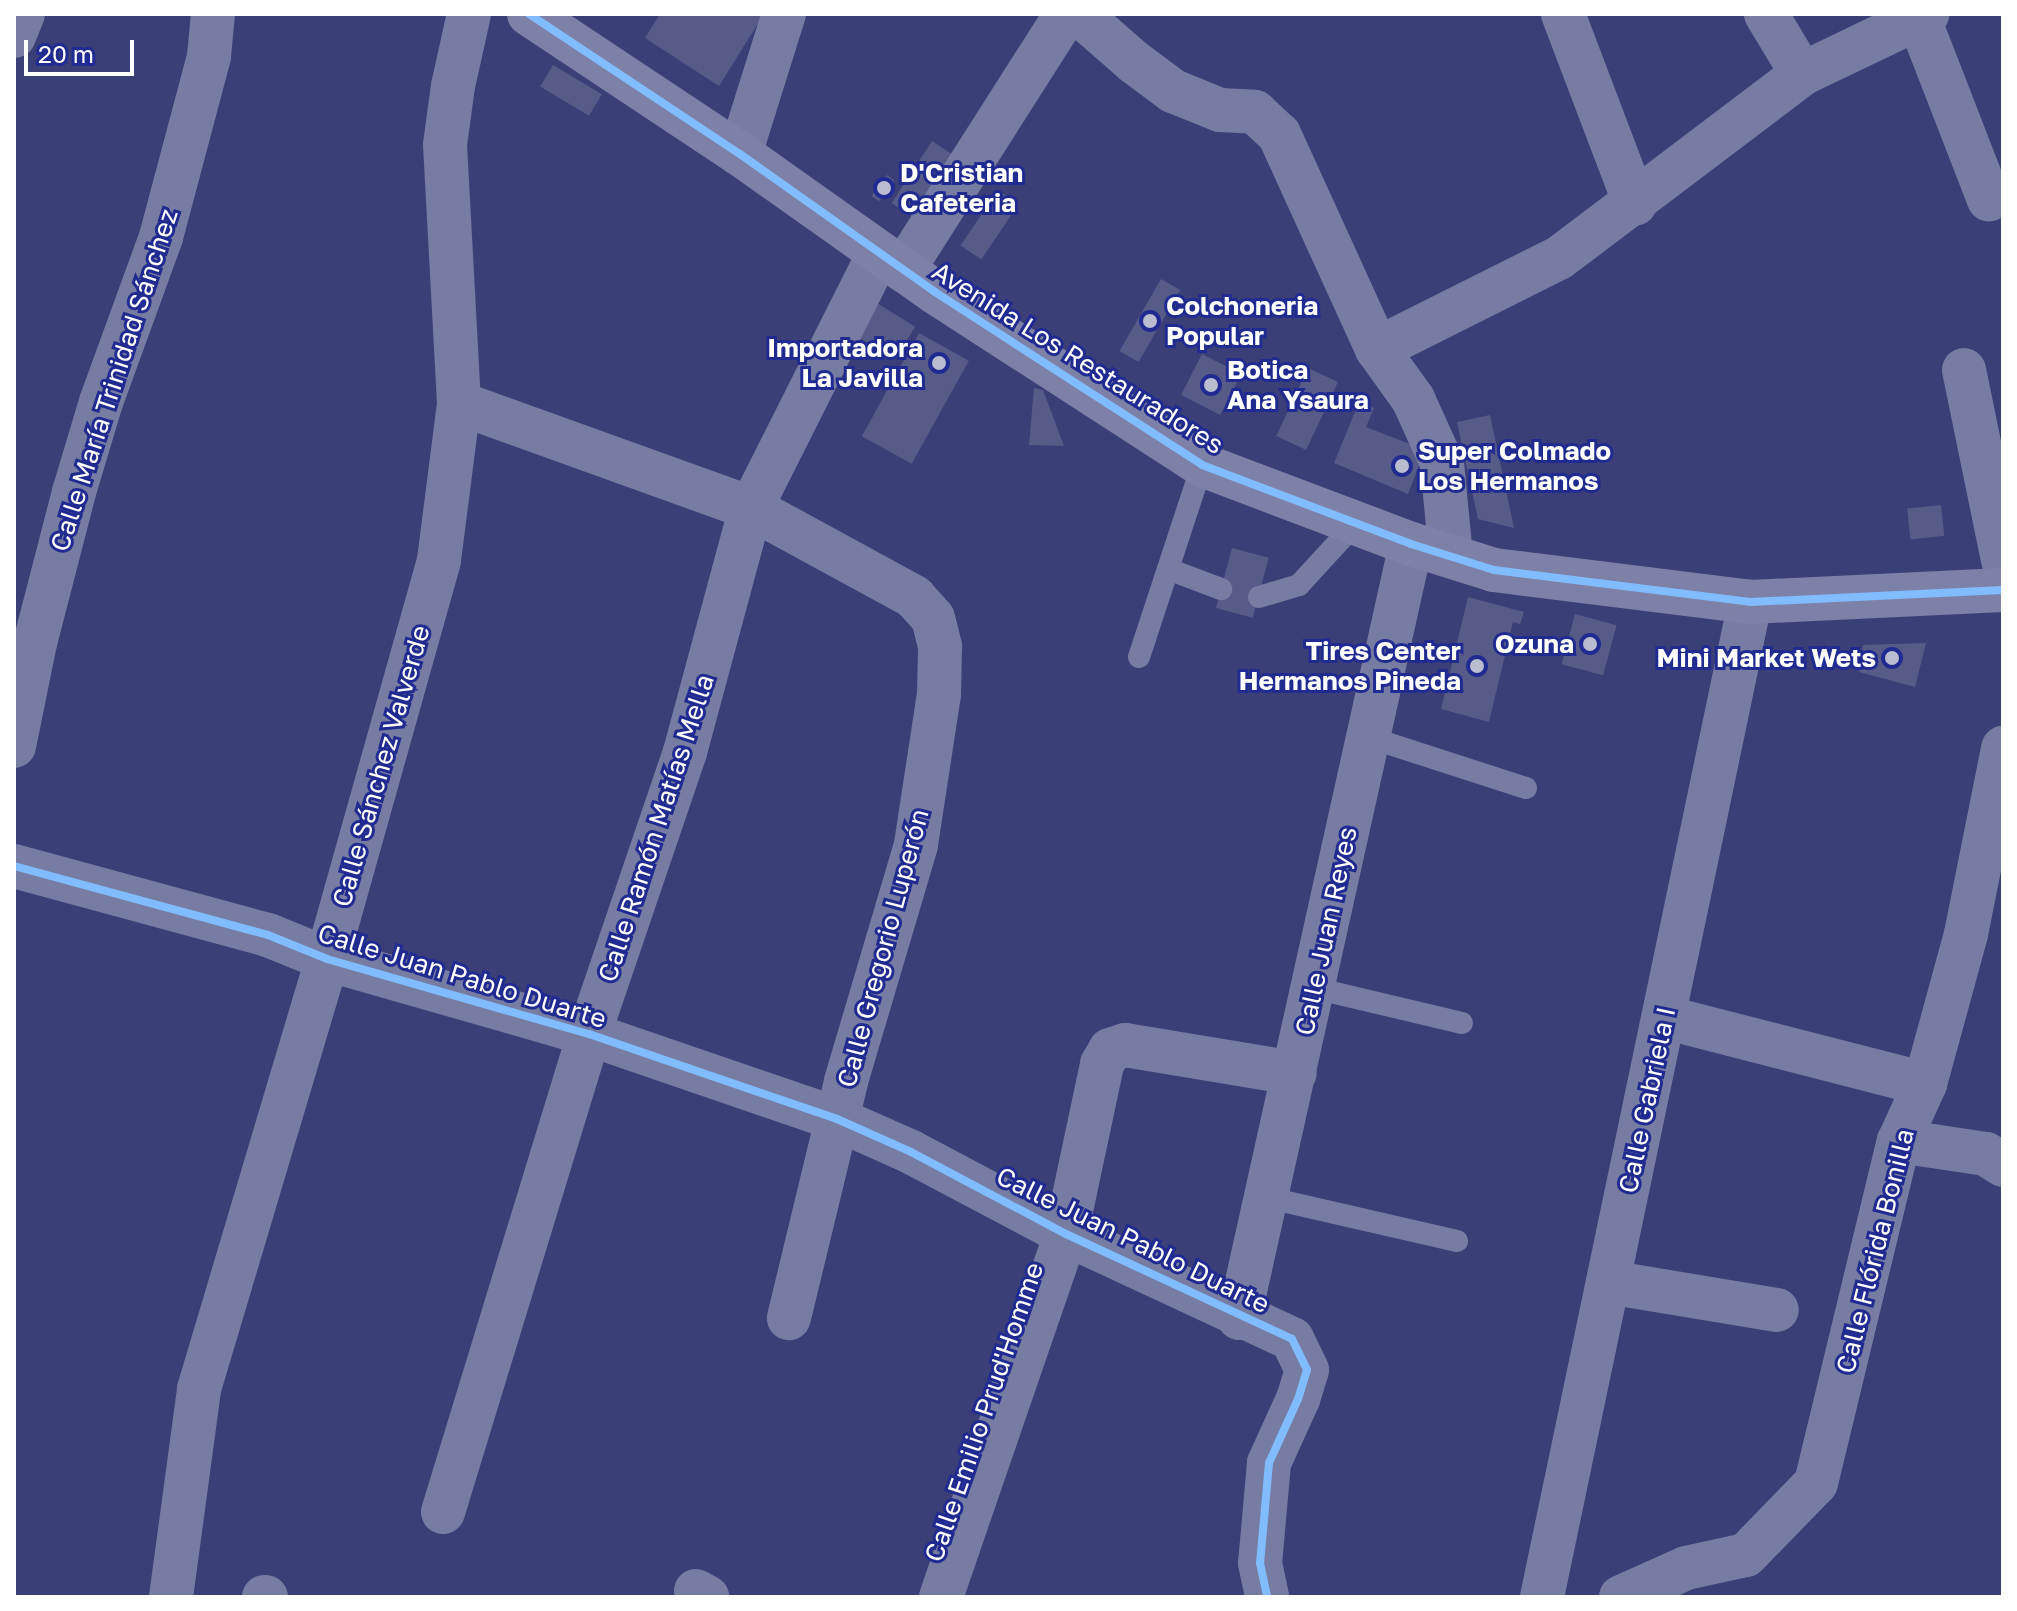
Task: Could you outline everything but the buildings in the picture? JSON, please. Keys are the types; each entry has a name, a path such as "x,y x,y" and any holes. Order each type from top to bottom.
{"street":[{"path":"14,36 23,14"},
{"name":"Calle María Trinidad Sánchez","path":"14,746 35,643 74,492 101,402 161,237 209,56 213,14"},
{"name":"Calle Sánchez Valverde","path":"171,1597 199,1389 327,959 439,560 459,403 445,145 453,86 469,14"},
{"name":"Avenida Los Restauradores","path":"529,14 740,154 891,261 1202,465 1431,550 1494,570 1750,602 2003,590"},
{"path":"740,154 784,14"},
{"name":"Calle Ramón Matías Mella","path":"443,1512 589,1034 685,752 751,508 891,261 1066,14"},
{"name":"Calle Juan Reyes","path":"1079,14 1173,91 1220,110 1255,112 1279,134 1377,349 1413,399 1442,463 1431,550 1368,737 1239,1318"},
{"path":"1563,14 1635,204"},
{"path":"1766,14 1802,74"},
{"path":"1377,349 1559,258 1635,204 1802,74 1920,15 1989,200"},
{"path":"1964,370 2003,560"},
{"name":"Calle Gregorio Luperón","path":"459,403 751,508 914,597 933,618 940,647 939,694 916,845 837,1119 789,1318"},
{"name":"Calle Gabriela I","path":"1542,1597 1750,602"},
{"name":"Calle Flórida Bonilla","path":"1621,1597 1686,1568 1746,1555 1816,1483 1899,1141 1925,1084 1966,934 2003,748"},
{"name":"Calle Juan Pablo Duarte","path":"14,866 268,935 327,959 589,1034 837,1119 911,1152 1066,1234 1239,1318 1292,1339 1307,1370 1298,1399 1269,1463 1260,1563 1267,1597"},
{"path":"1664,1017 1925,1084"},
{"name":"Calle Emilio Prud'Homme","path":"941,1597 1066,1234 1102,1064 1110,1050 1125,1045 1295,1073"},
{"path":"1899,1141 1986,1154 2003,1165"},
{"path":"1608,1282 1777,1310"}],"lane":[{"path":"1139,657 1202,465"},
{"path":"1259,597 1299,585 1356,523"},
{"path":"1168,569 1221,589"},
{"path":"1368,737 1526,788"},
{"path":"1314,988 1462,1023"},
{"path":"1265,1197 1457,1241"}],"cycle path":[{"path":"529,14 740,154 935,292 1202,465 1411,544 1494,570 1750,602 2003,590"},
{"path":"14,866 268,935 327,959 589,1034 837,1119 911,1152 1066,1234 1292,1339 1307,1370 1298,1399 1269,1463 1260,1563 1267,1597"}],"place":[{"name":"D'Cristian Cafeteria","path":"884,188"},
{"name":"Colchoneria Popular","path":"1150,321"},
{"name":"Importadora La Javilla","path":"939,363"},
{"name":"Botica Ana Ysaura","path":"1211,385"},
{"name":"Super Colmado Los Hermanos","path":"1402,466"},
{"name":"Ozuna","path":"1590,644"},
{"name":"Mini Market Wets","path":"1892,658"},
{"name":"Tires Center Hermanos Pineda","path":"1477,666"}]}
